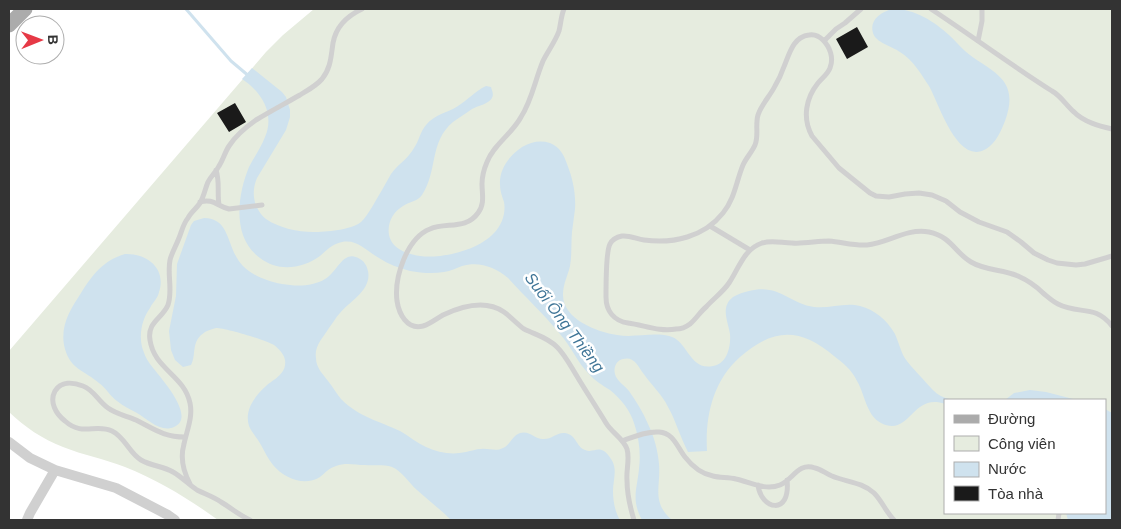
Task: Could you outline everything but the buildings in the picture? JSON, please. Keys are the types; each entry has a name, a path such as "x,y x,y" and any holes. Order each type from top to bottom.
{"main road":[{"path":"9,25 25,9"}],"street":[{"path":"9,442 30,458 54,470 116,488 175,520"},
{"path":"27,520 54,470"}],"lane":[{"path":"190,484 184,470 182,453 190,420 190,402 178,380 156,358 149,335 152,324 165,310 170,299 169,268 172,254 184,225 200,202 229,145 248,126 313,87 325,75 332,60 333,44 337,31 346,18 362,9"},
{"path":"564,9 557,36 543,62 526,108 515,126 488,159 483,175 483,203 478,214 464,224 436,227 424,232 414,241 400,271 397,287 398,303 401,314 406,321 414,326 424,326 452,311 475,305 487,305 501,310 525,329 545,338 558,348 597,406 607,425 624,443 628,454 628,494 634,520"},
{"path":"824,42 836,29 861,9"},
{"path":"931,9 1053,91 1079,116 1112,129"},
{"path":"978,41 982,9"},
{"path":"1112,256 1085,264 1057,263 1034,253 1007,232 969,217 932,194 919,193 882,197 866,190 839,168 812,136 807,124 806,110 811,95 832,64 830,52 824,42 816,36 808,35 800,38 792,46 774,88 758,114 756,141 744,162 732,198 723,214 710,226 694,235 676,240 658,241 620,236 612,241 608,248 606,287 606,303 610,312 619,320 624,323 655,329 676,330 686,327 722,292 750,250 760,243 799,244 831,241 862,245 907,233 924,232 939,235 952,243 966,259 988,268 1003,270 1019,276 1060,305 1094,312 1104,317 1112,326"},
{"path":"216,170 219,181 219,206"},
{"path":"200,202 208,200 229,209 262,205"},
{"path":"710,226 750,250"},
{"path":"185,437 164,435 113,411 83,386 70,383 63,384 54,393 55,409 70,425 80,429 92,430 103,428 114,432 122,437 132,452 142,460 169,470 198,490 214,497 250,520"},
{"path":"622,440 653,432 664,433 675,441 692,464 705,473 758,485 773,487 783,484 801,468 812,467 872,490 894,520"},
{"path":"758,485 762,496 770,504 777,506 785,500 787,480"}],"green space":[{"path":"314,9 1112,9 1112,520 218,520 185,497 137,472 55,444 28,428 9,412 9,351 266,52"}],"water":[{"path":"892,9 915,13 937,25 965,51 993,71 1006,85 1009,95 1009,106 1005,121 1000,133 986,149 976,152 966,149 958,141 950,130 929,86 909,59 877,39 872,28 874,20 880,14"},
{"path":"252,68 282,92 286,97 290,110 286,130 257,178 254,189 254,200 258,210 266,219 277,225 295,230 318,232 345,229 357,225 364,219 391,174 412,152 424,128 430,121 458,106 482,88 486,86 491,87 493,95 490,100 472,109 445,130 440,138 427,186 422,195 418,199 399,208 392,218 389,226 389,235 393,244 401,250 410,254 429,257 449,255 470,249 487,239 499,226 504,215 500,179 506,163 513,154 525,145 539,142 550,143 563,154 574,186 575,209 571,262 563,294 564,303 568,311 582,323 600,331 617,335 669,336 681,343 699,364 713,366 722,362 727,354 730,334 726,310 727,305 733,297 739,294 759,289 776,291 805,305 814,307 860,306 876,313 888,324 895,334 905,358 912,367 933,390 941,396 951,399 944,399 944,404 934,402 925,404 899,425 891,426 881,423 872,415 855,377 841,361 810,340 798,336 775,336 752,347 731,366 717,388 709,412 707,451 688,452 663,398 633,360 627,358 621,360 615,366 615,374 637,403 652,433 658,459 659,500 661,507 672,520 642,520 636,500 640,463 639,446 636,429 625,405 610,390 589,374 554,327 503,274 492,268 475,264 440,273 410,271 390,264 353,242 335,244 306,264 290,267 282,267 267,262 251,250 241,228 240,203 245,178 262,145 268,128 268,120 265,104 261,97 242,79"},
{"path":"204,218 212,219 222,226 237,258 246,269 274,282 296,286 312,284 325,279 349,257 354,256 364,262 368,271 367,284 359,295 337,316 319,342 316,350 316,362 320,371 341,399 348,405 362,414 400,431 419,444 446,453 461,453 479,449 500,449 505,447 517,434 524,432 541,439 547,439 562,433 569,434 585,450 604,451 611,459 615,471 614,502 620,520 451,520 399,471 392,467 343,464 334,467 314,480 307,481 295,480 283,474 273,465 250,429 248,420 249,409 254,399 284,369 284,356 279,350 274,345 263,340 216,328 205,332 197,340 191,365 183,367 175,360 171,350 169,331 176,296 177,264 191,225 194,221"},
{"path":"125,254 133,254 147,259 157,269 160,276 161,283 157,298 147,312 143,322 141,342 147,360 174,396 179,406 182,414 180,422 174,427 159,427 119,403 101,385 74,366 65,349 63,333 67,319 77,299 99,269 111,260"},
{"path":"1030,390 1073,399 1006,399 1014,393"},
{"path":"1106,410 1112,413 1112,520 1068,520 1066,514 1106,514"}],"waterway":[{"name":"Suối Ông Thiềng","path":"186,9 231,61 250,77"}]}
